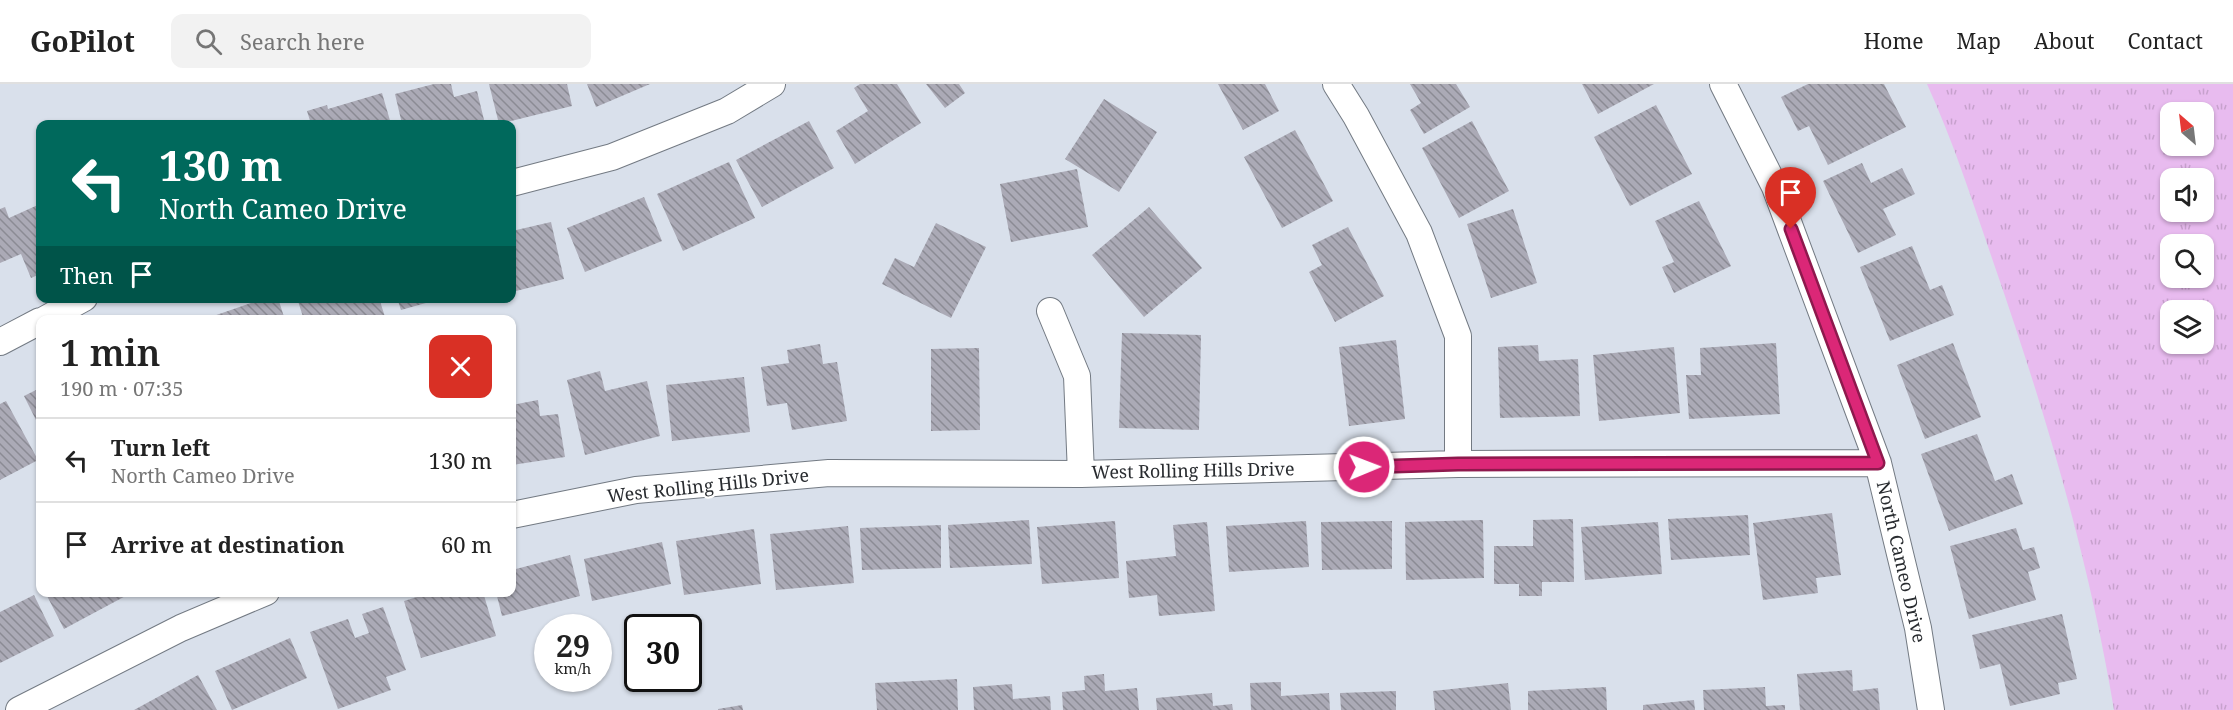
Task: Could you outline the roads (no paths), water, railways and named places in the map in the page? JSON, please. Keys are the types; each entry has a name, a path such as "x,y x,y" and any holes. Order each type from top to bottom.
{"street":[{"path":"516,182 612,157 727,111 772,84"},
{"path":"1336,84 1356,116 1419,233 1458,336 1458,464"},
{"name":"North Cameo Drive","path":"1723,84 1775,187 1878,463 1918,628 1931,710"},
{"path":"52,315 74,303"},
{"path":"1050,311 1077,376 1081,474"},
{"path":"0,342 36,323"},
{"name":"West Rolling Hills Drive","path":"516,514 636,490 830,473 1081,474 1458,464 1878,463"},
{"path":"19,710 181,628 254,597"}]}
